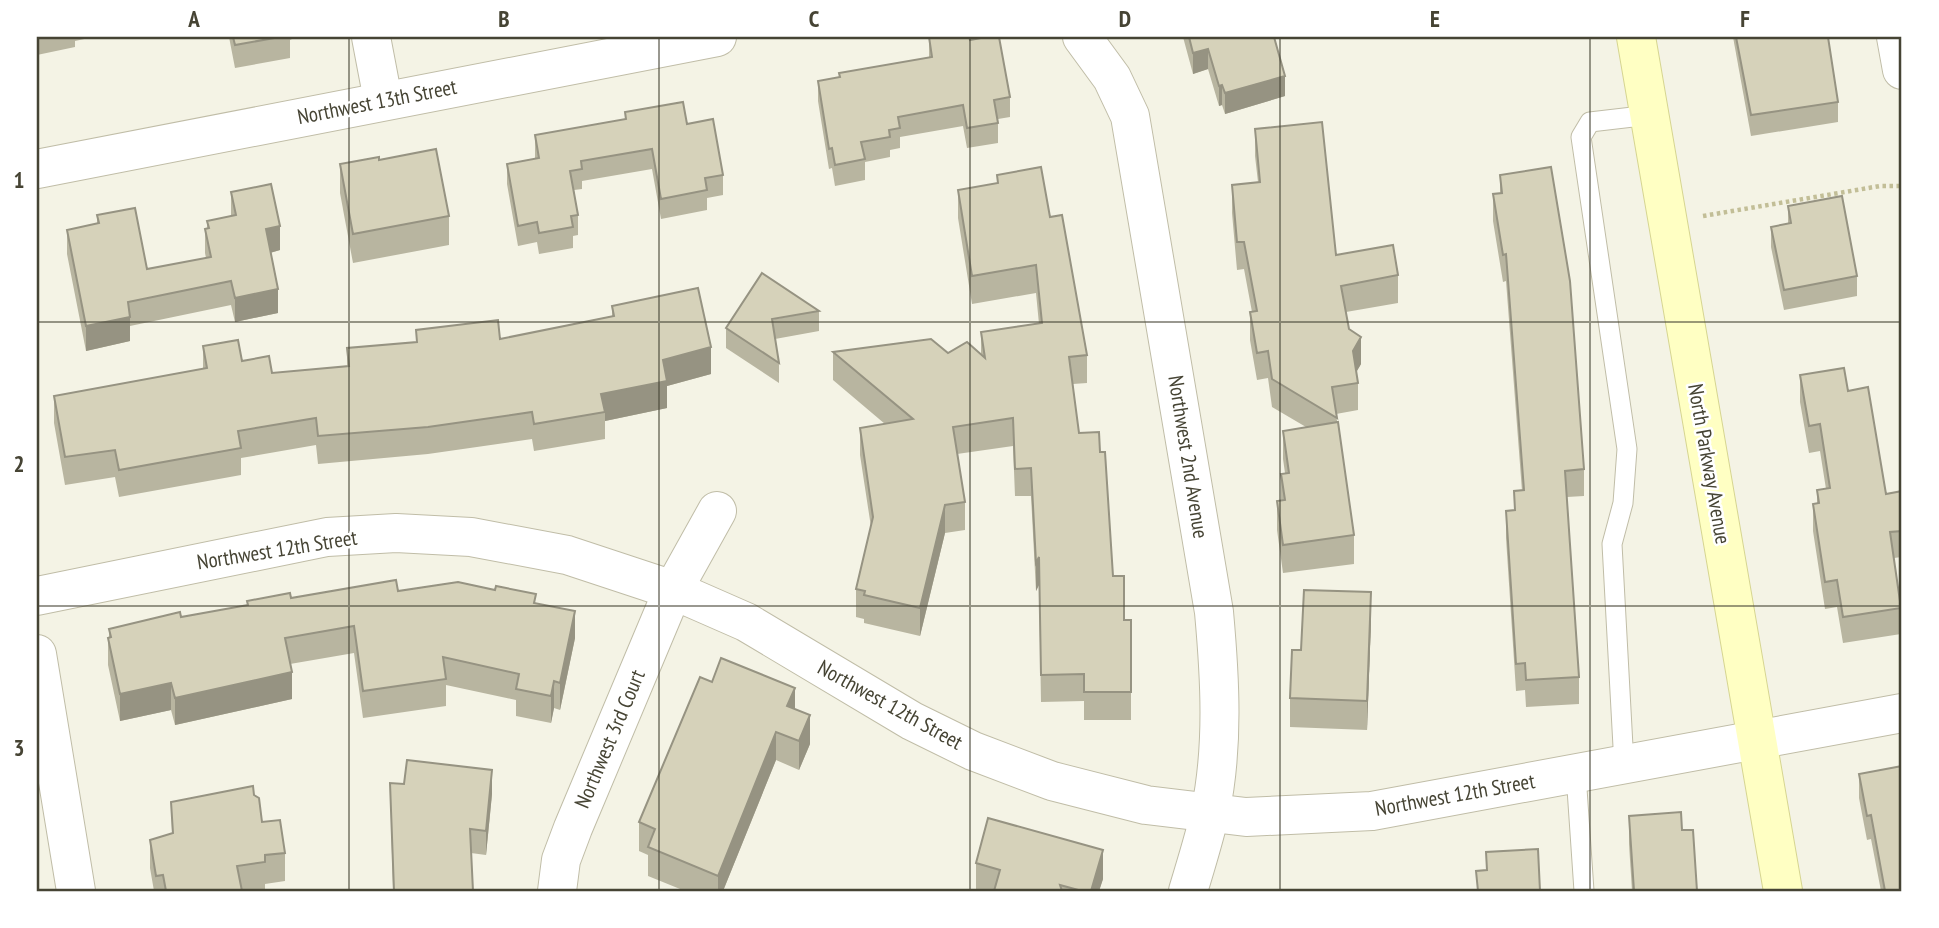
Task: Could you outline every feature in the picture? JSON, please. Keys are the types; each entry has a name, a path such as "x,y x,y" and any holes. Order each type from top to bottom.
{"street":[{"path":"371,37 383,100"},
{"name":"Northwest 13th Street","path":"37,169 717,37"},
{"name":"Northwest 2nd Avenue","path":"1082,37 1112,78 1130,116 1214,612 1219,709 1217,762 1210,813 1188,891"},
{"name":"North Parkway Avenue","path":"1636,37 1783,891"},
{"path":"1896,37 1902,70"},
{"name":"Northwest 3rd Court","path":"557,891 561,860 573,828 673,590 717,511"},
{"name":"Northwest 12th Street","path":"37,596 327,537 396,533 471,537 567,555 673,590 746,622 912,721 973,751 1079,788 1146,806 1246,817 1372,811 1902,713"},
{"path":"37,654 76,891"}],"lane":[{"path":"1624,765 1612,544 1623,503 1627,449 1581,137 1590,122 1650,115"},
{"path":"1576,774 1584,891"}],"path":[{"path":"1668,222 1880,186 1902,186"}],"building":[{"path":"233,37 280,37 235,45"},
{"path":"929,37 969,37 970,40 999,37 1010,97 994,100 998,123 967,128 963,105 898,117 900,128 889,130 890,137 861,142 865,159 835,165 832,148 829,149 818,81 840,77 839,73 932,57"},
{"path":"1189,37 1274,37 1285,76 1225,93 1222,85 1219,86 1208,49 1193,53"},
{"path":"1736,37 1828,37 1838,102 1751,115"},
{"path":"683,102 687,124 713,119 723,175 705,178 707,190 661,199 652,149 581,161 582,169 570,171 578,215 571,216 573,227 539,233 537,222 518,226 507,164 539,158 535,135 626,119 625,112"},
{"path":"1322,122 1336,255 1393,245 1398,275 1341,286 1349,329 1361,337 1353,351 1358,383 1332,387 1337,418 1272,379 1268,351 1257,353 1250,312 1257,311 1244,242 1237,242 1232,185 1260,182 1255,129"},
{"path":"436,149 449,216 353,234 340,164"},
{"path":"1041,167 1050,217 1062,215 1087,355 1069,357 1079,433 1099,432 1100,452 1105,452 1113,576 1124,576 1124,620 1131,620 1131,692 1084,692 1084,674 1041,675 1039,557 1036,563 1031,468 1015,469 1013,418 953,427 965,502 945,505 920,608 864,595 865,591 856,589 873,517 860,428 913,419 833,352 931,339 948,353 967,342 985,358 981,332 1042,323 1036,265 972,276 958,190 998,183 997,175"},
{"path":"1551,167 1570,281 1584,469 1565,471 1579,677 1526,680 1525,663 1516,664 1506,511 1515,510 1514,491 1524,490 1506,254 1503,255 1493,194 1502,193 1500,175"},
{"path":"271,184 280,226 266,229 278,289 235,298 231,281 128,302 130,317 86,326 67,230 99,223 97,215 135,208 147,269 211,257 205,229 209,228 207,221 236,215 231,192"},
{"path":"1842,196 1857,276 1784,290 1771,227 1791,223 1788,206"},
{"path":"762,273 819,311 772,319 779,363 726,328"},
{"path":"698,288 711,347 663,360 667,381 601,394 605,412 534,424 532,412 428,427 318,436 316,418 238,431 241,448 119,470 115,450 65,457 54,396 207,368 203,346 238,340 242,361 269,356 272,373 349,366 347,348 417,342 416,330 498,320 500,339 614,316 612,306"},
{"path":"1844,368 1848,391 1868,387 1886,494 1902,491 1902,531 1890,532 1901,608 1843,617 1837,580 1825,582 1813,504 1819,503 1817,490 1830,488 1820,424 1809,426 1800,375"},
{"path":"1338,422 1354,535 1283,545 1277,501 1285,500 1281,474 1289,473 1283,431"},
{"path":"396,580 398,591 458,582 495,590 496,586 536,594 534,603 575,611 560,683 554,681 551,696 516,689 519,674 443,657 446,679 363,691 354,626 285,638 292,672 175,698 171,683 120,694 108,638 111,637 109,629 180,612 181,617 248,605 247,601 290,593 291,598"},
{"path":"1304,590 1371,592 1367,701 1290,698 1292,650 1301,650"},
{"path":"721,658 795,688 787,706 810,715 799,741 776,732 718,876 648,847 655,829 639,822 700,677 712,682"},
{"path":"407,760 492,770 486,831 470,829 473,891 394,891 390,783 404,784"},
{"path":"1902,766 1902,891 1885,891 1871,815 1867,816 1859,774"},
{"path":"253,786 254,795 259,798 262,822 280,820 285,853 265,855 265,862 237,866 242,891 166,891 163,875 156,876 150,840 173,833 171,802"},
{"path":"1681,812 1682,830 1693,830 1697,891 1634,891 1629,816"},
{"path":"988,818 1103,850 1091,891 1060,885 1062,891 994,891 1000,870 976,863"},
{"path":"1538,849 1540,891 1478,891 1476,871 1487,870 1486,852"}]}
